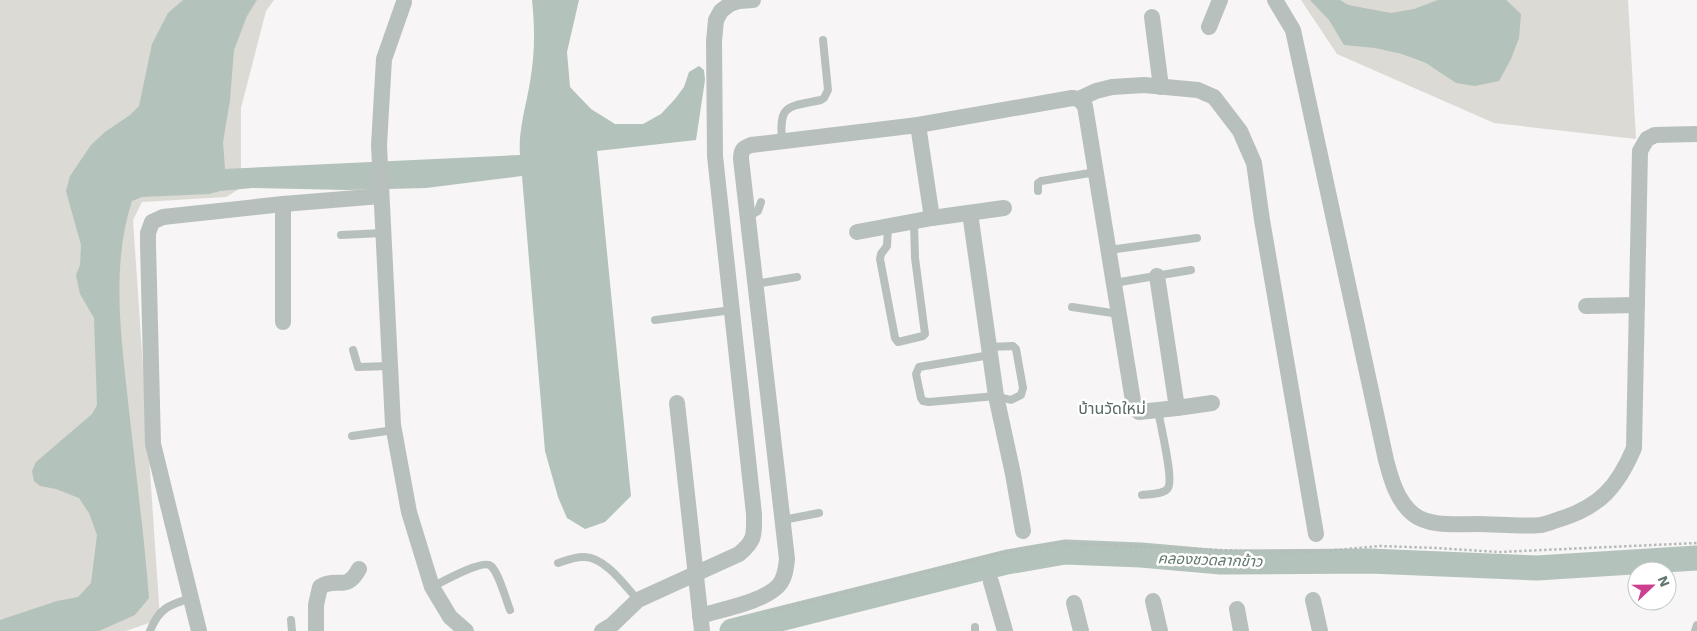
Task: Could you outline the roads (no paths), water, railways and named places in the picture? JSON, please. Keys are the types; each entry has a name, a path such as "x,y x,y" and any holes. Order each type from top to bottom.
{"street":[{"path":"602,631 612,625 638,600 739,554 748,546 754,535 754,514 715,156 714,41 716,20 721,11 730,4 753,0"},
{"path":"1209,27 1220,0"},
{"path":"1275,0 1292,30 1386,460 1394,488 1412,514 1422,520 1442,523 1542,525 1572,516 1600,500 1613,487 1626,467 1634,448 1640,152 1647,139 1655,135 1697,134"},
{"path":"404,2 384,59 379,145 394,430 409,512 432,587 450,616 466,631"},
{"path":"1152,17 1161,87"},
{"path":"677,403 701,626 766,596 780,584 785,574 787,559 740,159 741,151 751,145 918,125 1072,98 1079,99 1096,91 1112,87 1144,85 1198,90 1214,97 1240,131 1254,163 1262,220 1316,534"},
{"path":"1079,99 1086,106 1134,407 1139,412 1212,403"},
{"path":"918,125 932,218"},
{"path":"199,631 153,444 148,233 152,222 163,216 381,194"},
{"path":"283,204 283,322"},
{"path":"857,232 932,218 1004,208"},
{"path":"970,213 996,396 1023,531"},
{"path":"1157,276 1176,408"},
{"path":"1586,306 1637,305"},
{"path":"316,631 316,605 320,587 325,584 347,583 354,579 359,569"},
{"path":"991,582 1005,631"},
{"path":"1313,600 1320,631"},
{"path":"1153,601 1160,631"},
{"path":"1074,603 1081,631"},
{"path":"1236,609 1241,631"}],"lane":[{"path":"782,141 780,122 783,112 791,107 821,100 828,90 823,40"},
{"path":"1038,191 1038,183 1041,181 1096,172"},
{"path":"747,218 758,211 761,202"},
{"path":"888,226 887,246 880,254 880,259 895,338 898,342 903,342 925,334 915,258 914,222"},
{"path":"341,235 383,233"},
{"path":"1109,250 1197,238"},
{"path":"1114,283 1192,270"},
{"path":"755,284 797,277"},
{"path":"1072,306 1120,314"},
{"path":"654,320 732,310"},
{"path":"1012,346 1016,349 1023,388 1022,394 1011,400 996,396 923,401 916,374 918,367 990,351 1012,346"},
{"path":"353,350 358,366 390,366"},
{"path":"1142,495 1166,490 1170,487 1170,474 1158,410"},
{"path":"352,436 394,430"},
{"path":"782,520 819,513"},
{"path":"558,563 576,557 593,558 603,563 638,600"},
{"path":"432,587 478,566 487,564 497,575 510,610"},
{"path":"150,631 157,616 170,605 191,598"},
{"path":"291,620 292,631"},
{"path":"1694,631 1697,625"}],"waterway":[{"name":"คลองชวดลากข้าว","path":"732,631 1007,562 1065,552 1141,555 1221,562 1370,561 1537,568 1697,558"}],"district":[{"name":"บ้านวัดใหม่","path":"1112,408"}]}
